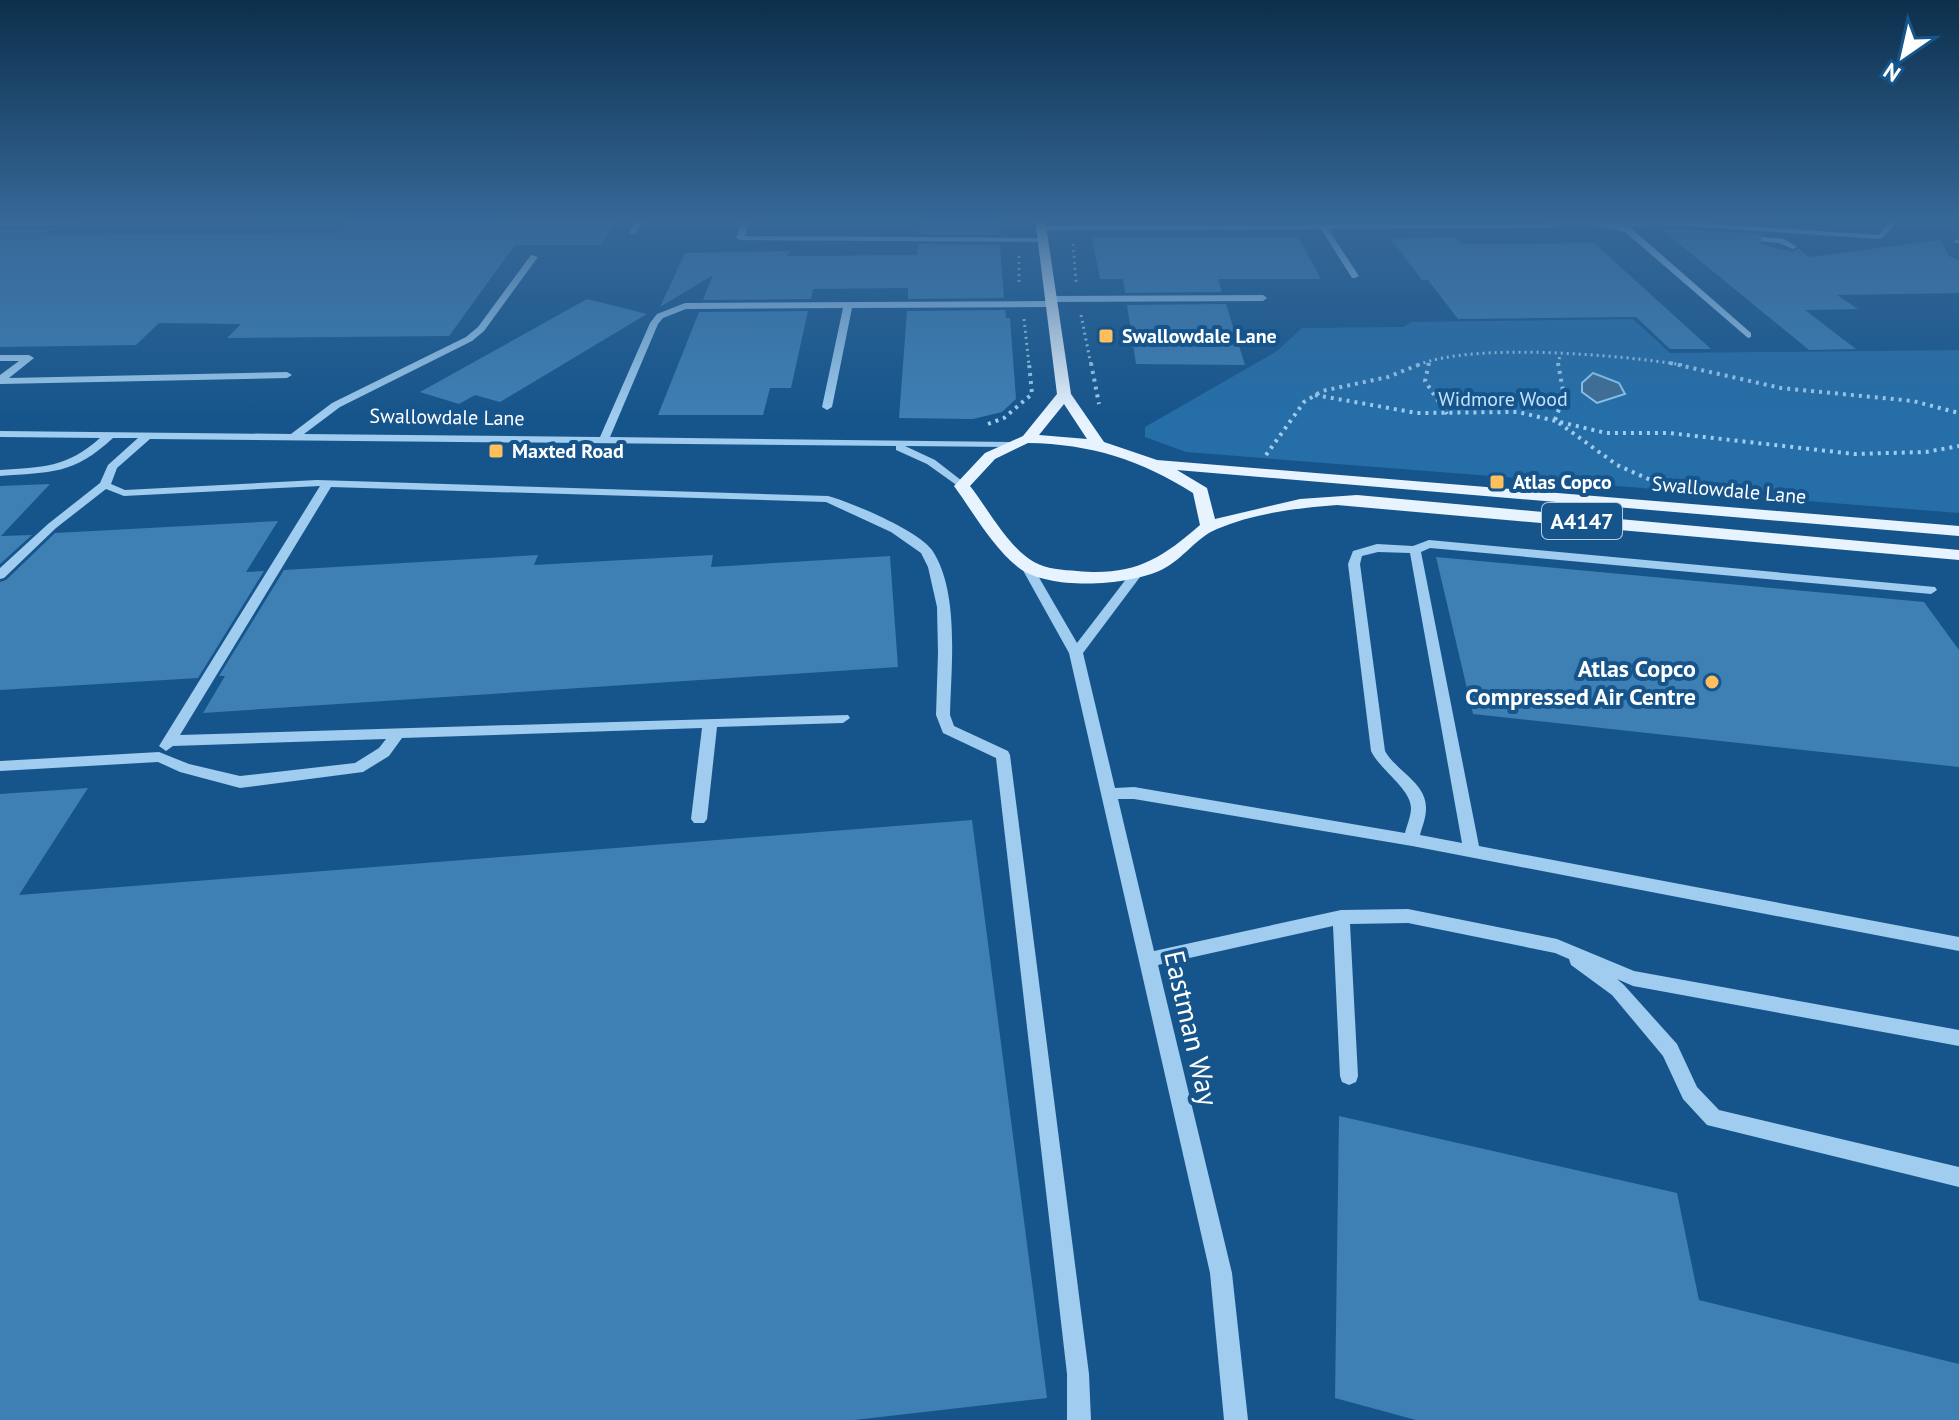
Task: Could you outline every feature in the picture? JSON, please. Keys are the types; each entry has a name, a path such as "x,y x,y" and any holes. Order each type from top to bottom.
{"main road":[{"path":"1047,285 1064,394 1098,444"},
{"path":"1028,439 1064,394"},
{"path":"1028,439 1062,439 1098,444 1160,464 1201,491 1208,526 1178,554 1134,577 1102,579 1054,573 1026,565 962,486 978,463 1007,444 1028,439"},
{"name":"Swallowdale Lane","path":"1160,464 1959,531"},
{"name":"Swallowdale Lane","path":"1208,526 1266,507 1319,499 1357,500 1959,555"}],"street":[{"path":"292,438 336,405 469,339 481,329 513,285"},
{"path":"1691,285 1748,335"},
{"path":"603,441 654,323 660,316 685,306 1263,298"},
{"path":"827,407 848,304"},
{"path":"0,358 29,358 0,381"},
{"path":"0,381 287,375"},
{"name":"Swallowdale Lane","path":"0,434 1007,444"},
{"path":"0,473 71,467 88,457 110,435"},
{"path":"0,575 52,526 105,485 112,467 147,436"},
{"name":"Swallowdale Lane","path":"893,445 931,462 962,486"},
{"path":"105,485 124,493 327,484 828,499 876,520 925,549 944,602 943,715 948,729 1003,755 1078,1374 1079,1420"},
{"path":"159,757 327,484"},
{"path":"1412,840 1418,800 1380,759 1378,751 1354,564 1357,554 1364,550 1415,550 1429,544 1931,590"},
{"path":"1415,550 1472,852"},
{"name":"Eastman Way","path":"1026,565 1076,653 1221,1273 1236,1420"},
{"path":"1076,653 1134,577"},
{"path":"169,741 843,718"},
{"path":"699,819 710,723"},
{"path":"0,766 159,757 185,768 240,782 358,768 384,752 397,734"},
{"path":"1110,794 1134,793 1412,840 1959,944"},
{"path":"1147,960 1341,917 1408,916 1557,946 1633,978 1959,1038"},
{"path":"1341,917 1349,1076"},
{"path":"1557,946 1618,990 1670,1050 1690,1093 1714,1118 1959,1177"}],"path":[{"path":"1077,285 1100,408"},
{"path":"1264,461 1304,402 1314,395 1346,384 1388,377 1429,360 1469,354 1648,359 1710,369 1781,388 1913,401 1959,413"},
{"path":"1555,420 1564,396 1558,362 1560,355"},
{"path":"1429,360 1425,381 1448,415"},
{"path":"1314,395 1392,410 1448,415 1507,411 1622,435 1668,433 1875,455 1915,456 1959,446"},
{"path":"1555,420 1617,465 1675,490 1682,508"}],"green space":[{"name":"Widmore Wood","path":"1633,319 1670,353 1959,350 1959,513 1186,452 1145,437 1145,427 1277,351 1302,328 1404,327 1411,322"}],"shaded area":[{"path":"1593,373 1619,383 1625,394 1597,403 1582,392 1582,383"}],"building":[{"path":"0,285 486,285 449,336 227,338 241,324 159,323 136,345 0,347"},
{"path":"670,285 696,285 660,307"},
{"path":"709,285 1003,285 1004,298 908,299 908,288 813,289 811,299 703,300"},
{"path":"1124,285 1220,285 1222,292 1125,293"},
{"path":"1432,285 1641,285 1711,349 1670,349 1636,317 1458,319"},
{"path":"1730,285 1959,285 1959,293 1837,295 1858,309 1805,310 1856,349 1809,350"},
{"path":"587,299 647,314 500,402 475,395 459,404 420,392"},
{"path":"1226,304 1245,365 1136,364 1127,305"},
{"path":"1005,310 1006,318 1010,318 1016,399 1002,412 973,419 899,418 907,311"},
{"path":"808,311 791,388 770,388 763,415 658,415 699,312"},
{"path":"50,484 1,536 32,535 0,564 0,486"},
{"path":"278,521 246,572 264,571 198,678 0,690 0,582 6,580 55,533"},
{"path":"538,555 534,565 713,555 711,567 890,556 898,667 203,713 225,676 219,676 284,570"},
{"name":"Atlas Copco Compressed Air Centre","path":"1436,557 1924,602 1959,650 1959,767 1473,714"},
{"path":"88,788 19,895 972,820 1047,1398 854,1420 0,1420 0,794"},
{"path":"1339,1116 1677,1193 1699,1300 1959,1364 1959,1420 1416,1420 1335,1398"}],"place":[{"name":"Swallowdale Lane","path":"1106,336"},
{"name":"Maxted Road","path":"496,451"},
{"name":"Atlas Copco","path":"1497,482"},
{"name":"Atlas Copco Compressed Air Centre","path":"1712,682"}]}
